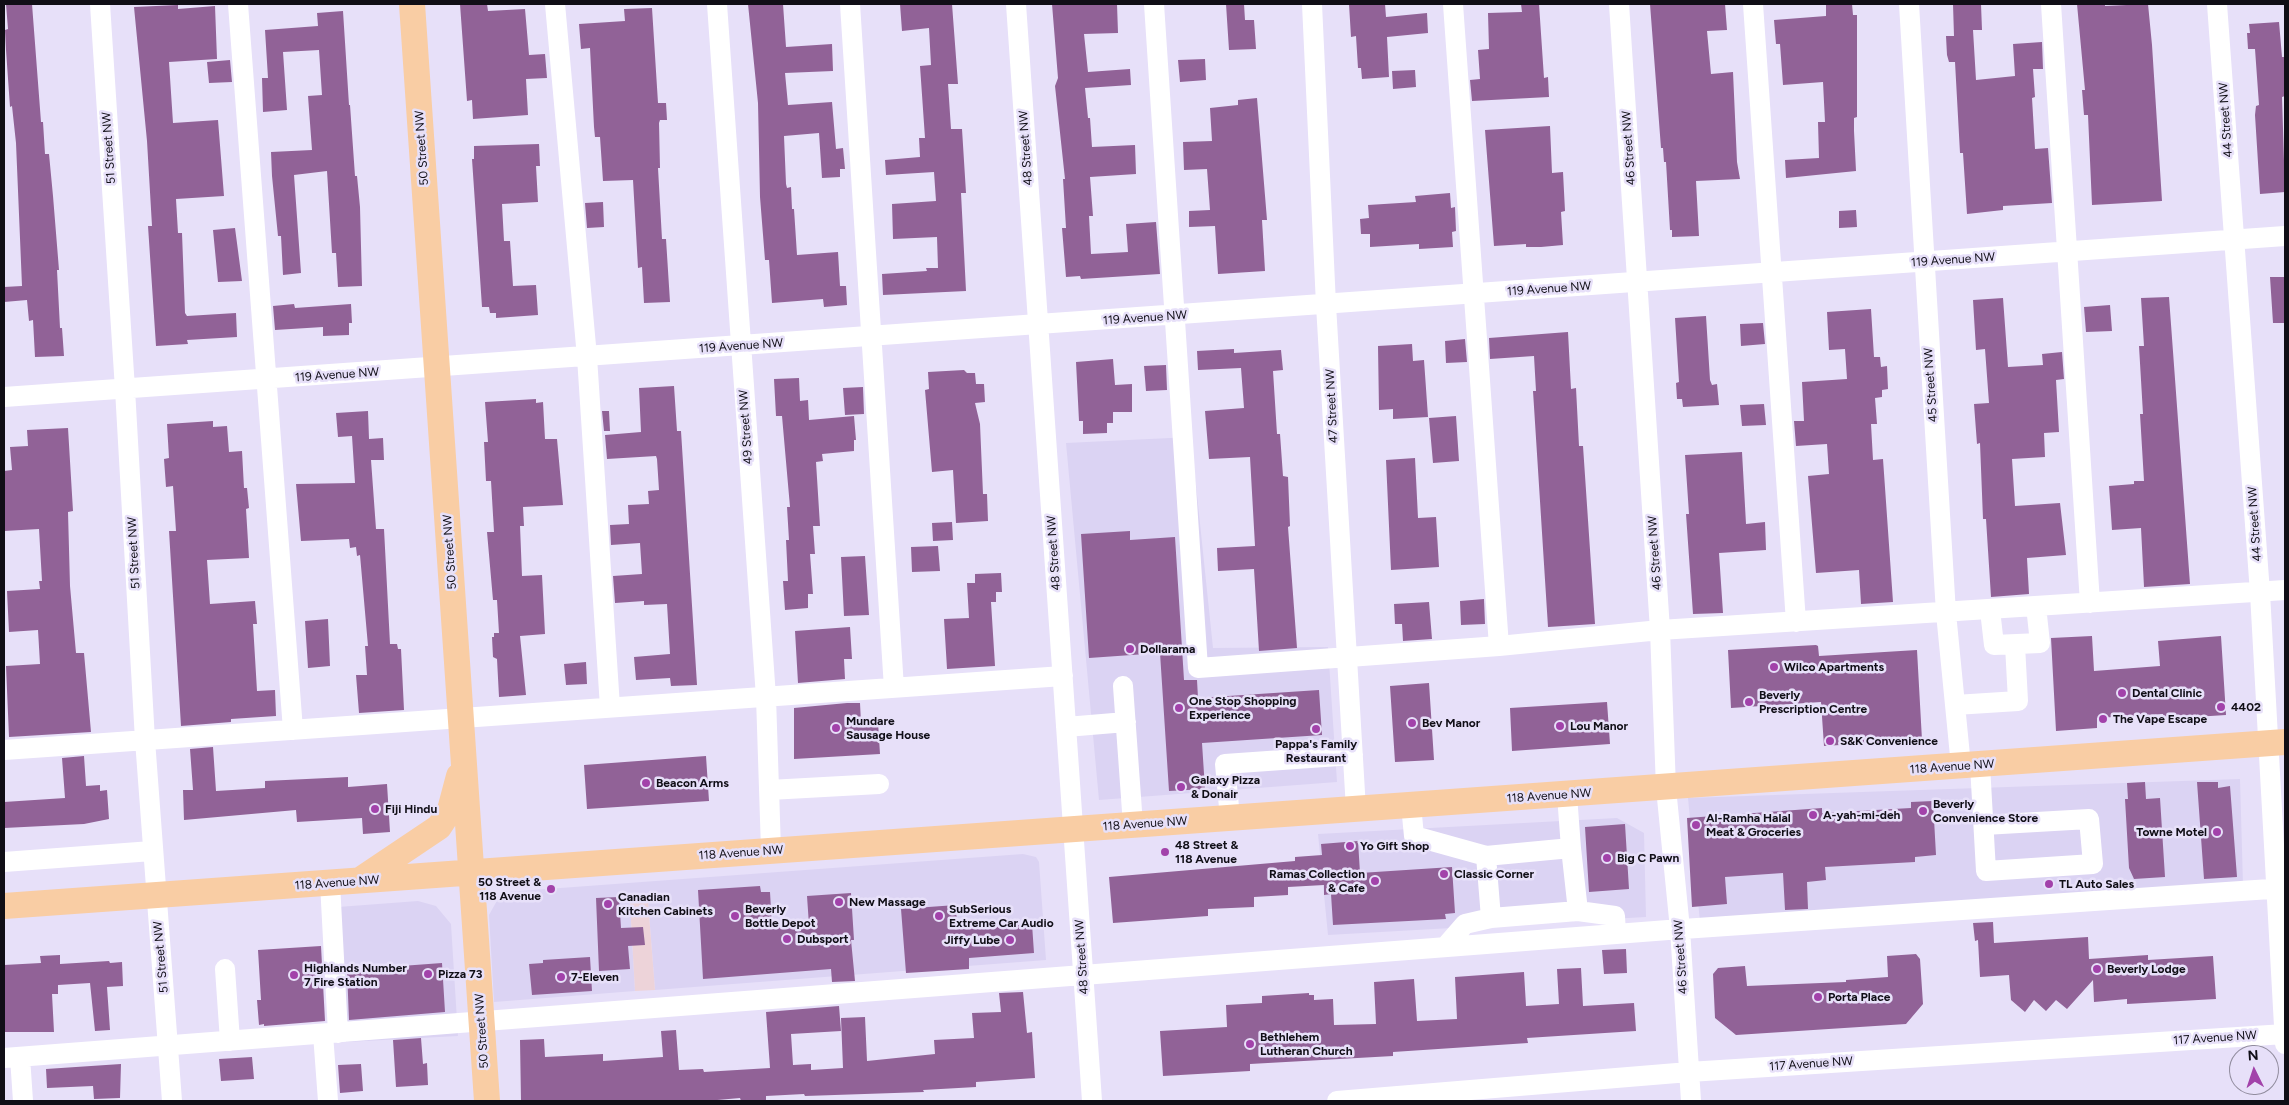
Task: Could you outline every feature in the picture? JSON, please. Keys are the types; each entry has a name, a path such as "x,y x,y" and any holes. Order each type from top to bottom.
{"main road":[{"name":"50 Street NW","path":"412,4 487,1101"},
{"name":"118 Avenue NW","path":"4,906 2276,743"},
{"path":"358,882 439,827 450,810 464,756"}],"street":[{"name":"51 Street NW","path":"100,4 152,851 172,1101"},
{"path":"238,4 293,730"},
{"path":"555,4 587,357 610,708"},
{"name":"49 Street NW","path":"717,4 766,696 771,850"},
{"path":"850,4 894,688"},
{"name":"48 Street NW","path":"1016,4 1092,1101"},
{"path":"1154,4 1198,668 1499,646 1660,630 2285,590"},
{"name":"47 Street NW","path":"1312,4 1326,305 1356,809"},
{"path":"1453,4 1499,646"},
{"name":"46 Street NW","path":"1619,4 1660,630 1666,788 1680,930 1691,1101"},
{"path":"1752,4 1796,622"},
{"name":"45 Street NW","path":"1909,4 1923,262 1946,613 1955,705 1984,825 1986,871 2093,864 2089,820 1984,825"},
{"path":"2051,4 2090,603"},
{"name":"44 Street NW","path":"2218,4 2260,593 2276,743 2285,1037"},
{"name":"119 Avenue NW","path":"4,397 438,368 2285,236"},
{"path":"1990,610 1994,645 2040,643 2036,606"},
{"path":"1955,705 2018,702 2015,645"},
{"path":"4,750 1062,676"},
{"path":"1123,686 1133,825"},
{"path":"1066,727 1126,722"},
{"path":"1230,818 1225,764 1353,755"},
{"path":"769,790 879,784"},
{"path":"1567,795 1578,911"},
{"path":"1412,805 1414,836 1486,856 1572,848"},
{"path":"4,862 152,851"},
{"path":"1486,856 1491,918"},
{"path":"328,1101 330,884"},
{"path":"23,1101 12,1057 1616,934 2281,888"},
{"path":"1445,947 1465,924 1491,918 1578,911 1615,916 1616,934"},
{"path":"225,969 230,1041"},
{"name":"117 Avenue NW","path":"1337,1101 1689,1072 2285,1037"}],"shaded area":[{"path":"1191,437 1213,648 1328,647 1337,782 1099,800 1066,443"},
{"path":"2240,779 2243,885 1700,922 1688,798"},
{"path":"1617,818 1644,833 1646,917 1328,935 1318,834"},
{"path":"1023,854 1036,857 1039,862 1046,960 655,990 648,901 630,903 635,991 494,1002 489,915 499,897 506,892"},
{"path":"418,901 436,906 451,924 458,1036 346,1042 338,907"},
{"path":"648,901 655,990 635,991 630,903"}],"building":[{"path":"6,4 32,4 41,122 43,122 45,154 49,154 53,196 59,270 57,270 60,328 62,328 64,356 35,357 33,320 29,321 27,300 4,302 4,287 22,286 16,143 12,106 10,107 6,50 5,30 8,29"},
{"path":"460,4 487,4 488,11 525,9 529,55 545,54 547,78 526,79 528,115 473,119 472,100 467,101"},
{"path":"748,4 783,4 786,47 832,44 833,71 785,73 788,105 832,102 836,149 843,148 845,169 840,169 840,177 822,178 819,133 784,136 786,184 787,188 791,187 797,255 838,252 840,286 846,286 847,305 824,307 823,299 772,303 769,260 765,260 760,197 758,103"},
{"path":"900,4 952,4 958,84 948,84 951,129 962,129 966,193 961,193 966,291 883,295 882,274 927,271 926,268 938,268 937,237 893,239 892,204 936,201 934,172 886,175 885,160 920,157 919,138 925,138 920,66 931,65 929,28 902,31"},
{"path":"1052,4 1117,4 1118,33 1084,34 1088,72 1130,69 1131,85 1085,88 1088,118 1090,118 1092,147 1135,145 1136,174 1090,177 1093,216 1089,216 1091,254 1128,252 1126,224 1156,222 1160,274 1081,279 1080,276 1066,277 1062,228 1066,228 1063,179 1065,179 1055,86 1058,78"},
{"path":"1226,4 1244,4 1245,20 1254,20 1256,49 1229,50"},
{"path":"1349,4 1385,4 1386,17 1427,13 1428,33 1387,37 1389,77 1362,79 1361,68 1358,68 1356,36 1351,37"},
{"path":"1521,4 1539,4 1544,78 1548,77 1549,97 1472,101 1470,80 1480,79 1478,50 1489,49 1488,13 1522,12"},
{"path":"1650,4 1725,4 1727,30 1707,31 1711,74 1733,72 1737,162 1740,179 1696,181 1699,236 1672,237 1672,230 1670,230 1666,162 1664,162 1663,148 1661,148"},
{"path":"1826,4 1852,4 1853,15 1857,15 1857,117 1854,118 1856,171 1786,178 1785,160 1819,158 1818,122 1825,122 1823,82 1783,85 1780,44 1776,44 1774,20 1826,16"},
{"path":"1953,4 1981,4 1982,30 1973,30 1976,80 2015,76 2013,44 2042,42 2043,69 2033,69 2035,97 2032,98 2035,149 2048,148 2052,203 2003,206 2003,210 1967,214 1963,153 1960,153 1955,62 1949,62 1947,55 1946,36 1954,36"},
{"path":"2077,4 2105,4 2105,6 2148,4 2162,201 2092,205 2088,115 2084,115 2082,90 2085,90"},
{"path":"178,5 178,9 215,6 217,59 169,62 173,123 218,120 224,196 176,199 178,233 182,233 185,313 187,316 236,313 237,337 187,340 188,344 156,346 148,226 152,226 147,141 134,7"},
{"path":"652,8 658,103 666,103 667,120 660,120 659,123 660,168 658,168 662,239 666,239 670,302 644,303 642,267 638,268 633,180 603,181 600,137 595,137 594,127 590,48 581,49 579,24 625,21 624,9"},
{"path":"343,11 355,176 357,176 360,207 362,286 338,287 336,253 332,253 327,171 294,175 301,273 283,275 281,236 278,236 272,176 271,152 312,150 308,96 322,95 319,50 283,52 287,110 263,112 262,78 268,78 265,30 318,26 317,13"},
{"path":"2279,22 2282,57 2285,57 2285,96 2282,97 2285,192 2260,194 2255,115 2256,106 2259,105 2255,49 2248,49 2247,33 2250,33 2249,24"},
{"path":"1205,59 1206,80 1180,82 1178,60"},
{"path":"230,60 232,82 209,83 207,62"},
{"path":"1415,70 1416,87 1393,89 1392,71"},
{"path":"1257,98 1267,220 1262,220 1265,271 1218,274 1215,226 1189,227 1189,211 1210,210 1207,169 1184,170 1183,142 1212,141 1210,108 1238,105 1238,100"},
{"path":"1550,126 1552,173 1563,172 1565,211 1561,212 1563,245 1541,247 1526,247 1526,244 1494,246 1485,130"},
{"path":"539,144 540,166 536,166 538,202 502,204 504,241 510,241 513,286 536,285 538,315 496,318 496,313 490,313 489,307 482,307 472,159 474,159 474,146"},
{"path":"1450,193 1451,208 1455,207 1456,231 1452,232 1453,247 1419,249 1419,244 1370,247 1370,234 1361,234 1360,219 1369,218 1368,205 1416,202 1415,196"},
{"path":"603,202 604,227 587,228 585,203"},
{"path":"1856,210 1857,227 1839,228 1839,211"},
{"path":"235,228 242,281 218,282 213,230"},
{"path":"2270,277 2285,277 2285,323 2273,323"},
{"path":"2169,297 2190,584 2144,587 2141,528 2112,530 2109,486 2134,484 2134,481 2144,481 2140,414 2143,414 2139,346 2144,346 2141,298"},
{"path":"2003,298 2008,367 2043,365 2042,354 2062,352 2064,379 2056,380 2059,432 2044,433 2045,457 2012,459 2015,506 2060,503 2066,555 2027,558 2029,594 1991,597 1986,519 1983,519 1980,443 1977,444 1974,404 1989,403 1985,349 1976,350 1973,300"},
{"path":"294,304 295,308 351,304 352,323 349,323 349,335 323,336 323,327 275,330 273,306"},
{"path":"2110,305 2112,331 2086,332 2084,307"},
{"path":"1871,309 1874,357 1880,357 1881,367 1887,366 1888,389 1882,390 1882,397 1875,398 1877,424 1871,424 1873,460 1883,459 1893,602 1861,604 1859,570 1816,573 1808,476 1829,474 1827,444 1796,446 1794,421 1804,421 1802,382 1847,379 1845,349 1829,350 1827,312"},
{"path":"1706,316 1710,380 1712,385 1717,384 1719,405 1683,407 1682,399 1677,399 1676,383 1679,382 1675,318"},
{"path":"1763,323 1765,344 1741,346 1740,324"},
{"path":"1568,332 1571,389 1576,388 1579,446 1583,446 1595,624 1548,627 1533,391 1536,391 1534,356 1490,359 1489,338"},
{"path":"1465,339 1467,362 1446,363 1445,341"},
{"path":"1412,344 1413,361 1424,360 1428,417 1393,419 1393,409 1379,410 1378,346"},
{"path":"1234,349 1234,353 1281,350 1283,370 1273,371 1277,434 1280,434 1283,476 1288,477 1290,526 1288,527 1297,648 1259,651 1254,569 1218,571 1217,548 1255,546 1250,457 1209,459 1205,411 1244,408 1241,368 1198,370 1197,351"},
{"path":"1113,359 1115,385 1132,384 1132,412 1113,412 1113,423 1107,423 1107,433 1083,434 1083,421 1079,421 1076,362"},
{"path":"1166,365 1167,390 1146,391 1144,366"},
{"path":"964,370 967,373 975,373 976,384 984,384 985,402 975,403 980,424 983,494 987,494 988,521 956,523 953,470 932,472 925,390 929,389 928,372"},
{"path":"799,378 800,401 808,400 809,420 854,416 856,440 854,440 854,451 822,454 823,461 816,462 820,526 813,526 815,554 810,554 813,594 808,594 808,608 785,610 783,581 788,581 786,540 789,540 787,507 790,507 782,416 776,416 774,379"},
{"path":"674,386 677,431 681,431 697,685 671,686 670,678 636,680 634,657 670,654 667,604 644,605 644,601 615,603 613,576 642,574 640,543 611,545 610,525 629,524 628,505 649,504 648,491 659,490 657,459 656,456 607,459 605,435 641,432 639,388"},
{"path":"863,387 864,414 845,415 843,388"},
{"path":"536,399 536,403 543,402 545,439 557,439 563,505 523,507 524,526 520,526 522,576 542,575 545,634 520,636 526,695 499,697 497,659 493,657 492,637 494,637 494,633 499,633 497,600 493,600 487,532 494,532 491,481 486,481 484,442 488,442 485,402"},
{"path":"1764,404 1766,425 1742,426 1740,405"},
{"path":"368,411 369,439 383,438 384,460 371,460 376,529 384,529 390,644 397,644 398,649 401,649 404,710 359,713 356,675 367,675 365,646 368,646 360,555 357,556 356,547 350,548 349,539 301,541 296,484 355,483 352,436 338,437 336,413"},
{"path":"602,411 609,411 610,431 604,431"},
{"path":"1456,416 1459,461 1433,463 1429,418"},
{"path":"213,421 213,427 227,426 229,452 242,451 244,488 247,488 249,508 246,509 249,558 207,560 210,604 255,601 257,624 253,624 257,691 275,690 276,716 231,719 231,722 181,726 169,531 176,531 173,486 166,487 164,459 169,458 167,424"},
{"path":"68,428 73,511 68,512 70,586 76,653 84,653 91,732 9,737 6,666 40,664 38,630 9,632 7,591 40,589 39,581 42,581 39,529 4,531 4,471 12,470 10,447 28,446 27,430"},
{"path":"1742,452 1746,524 1765,522 1766,550 1719,553 1723,613 1693,614 1686,514 1689,514 1685,455"},
{"path":"1415,458 1418,518 1436,517 1439,567 1391,570 1386,460"},
{"path":"952,522 953,540 933,541 932,523"},
{"path":"1130,531 1130,540 1175,537 1184,680 1197,680 1198,698 1319,690 1322,735 1202,743 1205,789 1169,791 1160,653 1089,658 1081,534"},
{"path":"938,546 940,571 912,572 911,547"},
{"path":"865,556 869,615 844,616 841,557"},
{"path":"1001,573 1002,592 996,592 996,602 991,602 995,666 947,669 944,619 969,618 967,583 975,583 975,574"},
{"path":"1484,599 1485,624 1461,625 1460,601"},
{"path":"1429,602 1432,639 1403,641 1402,624 1395,624 1394,604"},
{"path":"328,619 330,666 308,668 305,621"},
{"path":"850,627 852,659 844,659 845,679 798,683 795,631"},
{"path":"2092,636 2094,671 2160,666 2158,641 2221,636 2226,715 2163,719 2163,714 2097,718 2097,728 2056,731 2051,638"},
{"path":"1818,646 1819,656 1917,650 1922,740 1824,746 1821,702 1731,708 1728,650"},
{"path":"586,662 587,684 566,685 564,664"},
{"name":"Bev Manor","path":"1429,683 1434,760 1395,762 1390,686"},
{"name":"Lou Manor","path":"1607,702 1610,744 1512,751 1510,708"},
{"name":"Mundare Sausage House","path":"860,703 861,723 878,722 880,754 794,759 794,708"},
{"path":"213,747 216,791 265,788 265,781 348,777 348,787 387,784 390,832 363,834 362,818 297,822 296,810 184,820 183,790 193,790 190,749"},
{"path":"84,756 86,786 100,785 100,791 107,790 109,819 84,824 4,828 4,802 65,798 62,758"},
{"name":"Beacon Arms","path":"706,756 709,801 587,809 584,765"},
{"name":"Towne Motel","path":"2145,782 2146,799 2160,798 2165,877 2134,879 2129,868 2125,799 2128,799 2127,783"},
{"name":"Towne Motel","path":"2197,782 2218,782 2218,788 2230,786 2237,877 2204,879"},
{"path":"1933,801 1936,855 1915,857 1915,862 1825,867 1826,880 1807,882 1808,909 1785,910 1783,873 1725,877 1727,904 1692,907 1687,818 1822,808 1822,813 1911,808 1911,802"},
{"name":"Big C Pawn","path":"1625,824 1629,889 1589,892 1585,827"},
{"path":"1358,841 1360,873 1452,867 1455,913 1445,914 1446,919 1333,925 1331,894 1324,895 1324,885 1288,887 1288,895 1254,897 1254,907 1208,909 1208,916 1113,923 1109,877 1295,861 1295,857 1322,855 1321,844"},
{"path":"760,886 761,892 770,892 772,927 809,925 807,896 851,893 854,940 851,940 855,981 832,982 831,969 703,979 698,890"},
{"path":"619,897 621,928 643,927 645,945 628,946 630,969 599,971 596,898"},
{"path":"956,905 957,929 1032,924 1034,953 969,958 969,969 906,973 901,909"},
{"name":"Beverly Lodge","path":"1993,922 1994,943 2088,937 2089,959 2148,955 2148,960 2213,956 2216,999 2127,1004 2127,999 2094,1002 2093,980 2067,1009 2056,1000 2046,1011 2034,1000 2025,1012 2011,1000 2009,975 1980,977 1978,940 1975,941 1973,923"},
{"name":"Highlands Number 7 Fire Station","path":"321,946 325,1021 259,1025 257,1000 261,1000 258,950"},
{"path":"1626,949 1627,973 1604,974 1602,950"},
{"name":"Porta Place","path":"1916,954 1920,959 1923,1004 1906,1024 1736,1035 1715,1018 1713,974 1718,968 1745,966 1747,986 1846,982 1846,980 1888,977 1887,956"},
{"path":"60,955 60,964 122,962 123,986 107,987 110,1030 95,1031 90,983 58,985 58,994 52,994 54,1032 4,1032 4,965 41,963 40,956"},
{"name":"7-Eleven","path":"590,957 592,991 532,995 529,964 543,963 543,960"},
{"path":"442,963 445,1012 349,1020 347,970"},
{"path":"1581,968 1583,1006 1634,1003 1636,1031 1527,1038 1528,1043 1393,1052 1393,1056 1250,1064 1250,1071 1163,1076 1160,1031 1227,1027 1226,1005 1262,1003 1262,996 1309,993 1309,995 1314,995 1314,1000 1333,999 1334,1025 1376,1024 1374,982 1414,979 1417,1021 1457,1019 1455,977 1524,972 1526,1006 1559,1004 1557,969"},
{"path":"1023,992 1027,1033 1032,1032 1035,1078 976,1082 976,1087 923,1090 924,1092 805,1096 804,1094 766,1096 766,1100 741,1101 740,1098 706,1101 521,1101 520,1040 544,1039 545,1057 603,1054 603,1061 663,1057 661,1031 676,1030 679,1070 703,1069 704,1072 770,1068 766,1012 839,1006 841,1031 791,1034 793,1065 811,1064 811,1070 843,1068 841,1018 865,1017 867,1061 935,1054 934,1040 974,1038 972,1013 1001,1012 999,993"},
{"path":"421,1038 423,1064 427,1063 428,1085 396,1087 393,1040"},
{"path":"252,1057 254,1079 221,1081 219,1059"},
{"path":"121,1064 120,1098 94,1099 93,1086 47,1088 46,1069"},
{"path":"361,1064 363,1091 340,1093 338,1065"}],"place":[{"name":"Dollarama","path":"1130,649"},
{"name":"Wilco Apartments","path":"1774,667"},
{"name":"Dental Clinic","path":"2122,693"},
{"name":"Beverly Prescription Centre","path":"1749,702"},
{"name":"4402","path":"2221,707"},
{"name":"One Stop Shopping Experience","path":"1179,708"},
{"name":"The Vape Escape","path":"2103,719"},
{"name":"Bev Manor","path":"1412,723"},
{"name":"Lou Manor","path":"1560,726"},
{"name":"Mundare Sausage House","path":"836,728"},
{"name":"Pappa's Family Restaurant","path":"1316,729"},
{"name":"S&K Convenience","path":"1830,741"},
{"name":"Beacon Arms","path":"646,783"},
{"name":"Galaxy Pizza & Donair","path":"1181,787"},
{"name":"Fiji Hindu","path":"375,809"},
{"name":"Beverly Convenience Store","path":"1923,811"},
{"name":"A-yah-mi-deh","path":"1813,815"},
{"name":"Al-Ramha Halal Meat & Groceries","path":"1696,825"},
{"name":"Towne Motel","path":"2217,832"},
{"name":"Yo Gift Shop","path":"1350,846"},
{"name":"48 Street & 118 Avenue","path":"1165,852"},
{"name":"Big C Pawn","path":"1607,858"},
{"name":"Classic Corner","path":"1444,874"},
{"name":"Ramas Collection & Cafe","path":"1375,881"},
{"name":"TL Auto Sales","path":"2049,884"},
{"name":"50 Street & 118 Avenue","path":"551,889"},
{"name":"New Massage","path":"839,902"},
{"name":"Canadian Kitchen Cabinets","path":"608,904"},
{"name":"Beverly Bottle Depot","path":"735,916"},
{"name":"SubSerious Extreme Car Audio","path":"939,916"},
{"name":"Dubsport","path":"787,939"},
{"name":"Jiffy Lube","path":"1010,940"},
{"name":"Beverly Lodge","path":"2097,969"},
{"name":"Pizza 73","path":"428,974"},
{"name":"Highlands Number 7 Fire Station","path":"294,975"},
{"name":"7-Eleven","path":"561,977"},
{"name":"Porta Place","path":"1818,997"},
{"name":"Bethlehem Lutheran Church","path":"1250,1044"}]}
